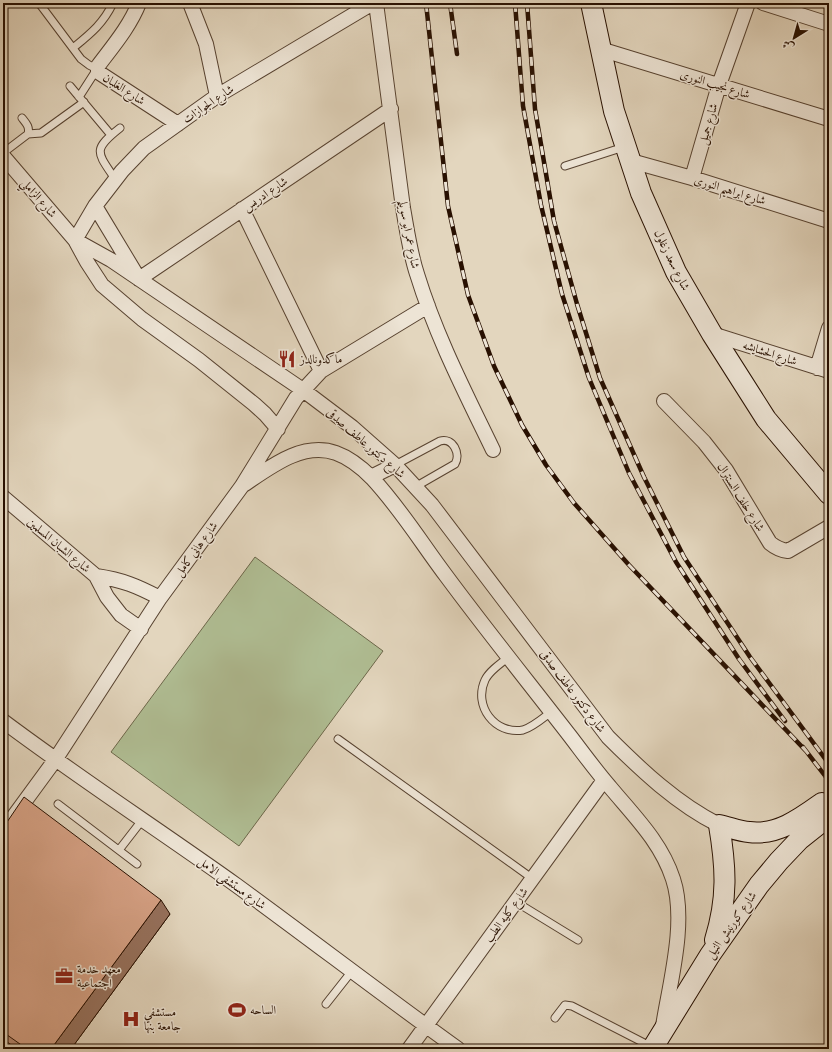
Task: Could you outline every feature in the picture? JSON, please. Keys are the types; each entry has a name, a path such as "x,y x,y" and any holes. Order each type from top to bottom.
{"main road":[{"name":"شارع سعد زغلول","path":"591,3 614,111 641,193 676,272 712,334 766,419 826,493"},
{"name":"شارع دكتور عاطف صدقى","path":"719,825 750,832 770,832 789,825 806,814 825,809"},
{"name":"شارع كورنيش النيل","path":"656,1043 710,955 759,884 825,809"},
{"path":"710,955 720,923 725,891 724,858 719,825"}],"street":[{"name":"شارع الغلبان","path":"139,3 135,13 122,34 97,69 100,74 178,124"},
{"path":"190,3 206,44 217,96"},
{"name":"شارع الجوازات","path":"75,240 95,206 115,179 144,148 217,96 373,3"},
{"name":"شارع عمر ابو سويلم","path":"376,3 403,208 416,272 440,338 493,450"},
{"name":"شارع جميل","path":"692,178 719,85 748,3"},
{"path":"763,3 829,24"},
{"name":"شارع نجيب النورى","path":"600,49 829,119"},
{"name":"شارع ادريس","path":"139,279 391,109"},
{"name":"شارع الزاملي","path":"3,154 75,240"},
{"name":"شارع ابراهيم النورى","path":"628,154 692,178 829,221"},
{"path":"95,206 139,279"},
{"path":"242,209 322,371"},
{"path":"75,240 87,262 102,284 142,319 199,360 254,404 278,429"},
{"name":"شارع دكتور عاطف صدقى","path":"75,240 111,260 303,390 352,427 395,465 432,505 608,737 635,765 665,789 702,817 719,825"},
{"name":"شارع هاني كامل","path":"3,831 55,760 160,598 242,486 296,398 322,371 428,306"},
{"path":"823,370 829,328"},
{"name":"شارع الحشايشه","path":"712,334 823,370"},
{"name":"شارع خلف السنترال","path":"664,401 704,442 726,470 770,543 775,547 788,551 829,527"},
{"name":"شارع دكتور عاطف صدقى","path":"242,486 280,462 296,454 315,450 326,450 337,453 353,461 371,477 403,514 447,577 551,712 604,780 654,839 666,859 674,881 678,904 676,953 656,1043"},
{"path":"371,477 395,465"},
{"name":"شارع الشبان المسلمين","path":"3,498 96,576 106,597 122,615 141,628"},
{"name":"شارع الشبان المسلمين","path":"96,576 125,582 139,587 160,598"},
{"name":"شارع مستشفي الامل","path":"3,721 55,760 143,819 236,886 458,1049"},
{"name":"شارع كليه الطب","path":"409,1049 604,780"}],"lane":[{"path":"3,154 28,134 41,133 81,100 97,69 88,65 81,59 39,3"},
{"path":"72,48 96,29 106,17 113,3"},
{"path":"70,86 111,135"},
{"path":"22,118 28,126 28,134"},
{"path":"115,179 99,154 100,146 120,128"},
{"path":"565,166 628,154"},
{"path":"395,465 440,441 450,441 453,445 458,460 455,464 416,487"},
{"path":"509,657 493,669 485,680 481,692 482,705 488,717 504,728 510,730 523,730 535,724 551,712"},
{"path":"338,739 533,879"},
{"path":"58,804 137,864"},
{"path":"119,850 143,819"},
{"path":"516,902 578,940"},
{"path":"326,1004 352,971"},
{"path":"554,1018 565,1005 572,1006 656,1043"}],"green space":[{"path":"255,557 383,651 239,846 111,752"}],"building":[{"name":"معهد خدمة اجتماعية","path":"24,797 161,900 51,1049 27,1049 3,1032 3,828"}],"railway":[{"path":"426,3 448,206 468,295 494,366 522,425 546,465 574,503 629,565 806,751"},
{"path":"450,3 457,54"},
{"path":"515,3 523,106 541,205 562,294 589,378 629,473 676,562 739,659 785,721"},
{"path":"527,3 535,109 554,221 577,304 600,378 644,477 684,557 750,657 829,764"},
{"path":"803,747 829,781"}],"place":[{"name":"ماكدونالدز","path":"287,359"},
{"name":"معهد خدمة اجتماعية","path":"64,976"},
{"name":"الساحه","path":"237,1010"},
{"name":"مستشفي جامعة بنها","path":"131,1019"}]}
